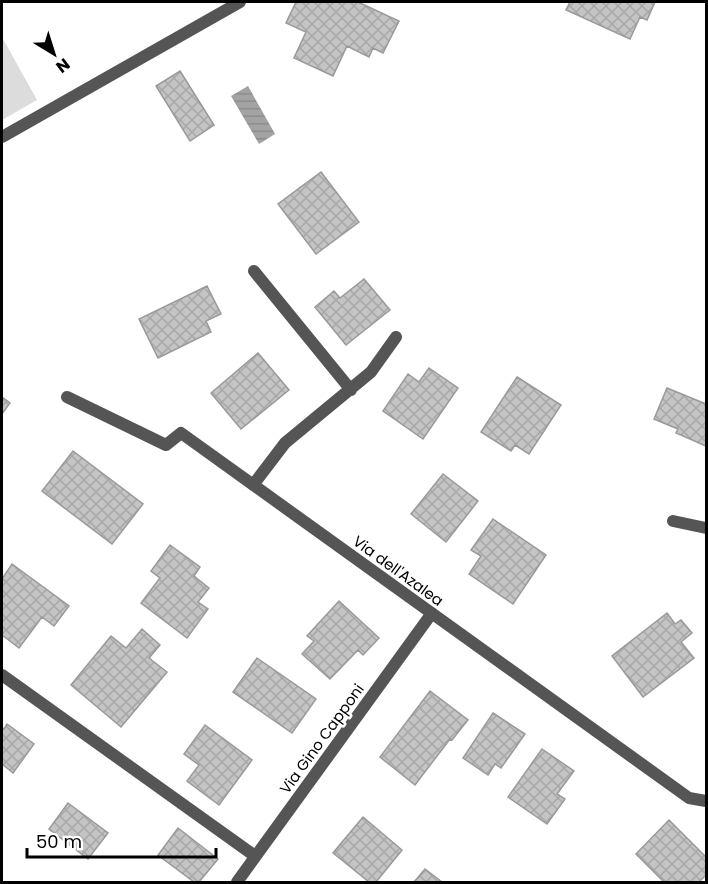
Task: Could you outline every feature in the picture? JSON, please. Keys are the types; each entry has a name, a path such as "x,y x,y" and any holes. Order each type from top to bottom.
{"street":[{"path":"2,137 240,2"},
{"path":"254,271 351,390"},
{"path":"253,485 285,443 371,372 396,337"},
{"name":"Via dell'Azalea","path":"67,397 166,445 181,433 689,798 706,801"},
{"path":"673,521 706,528"},
{"name":"Via Gino Capponi","path":"237,882 432,614"},
{"path":"2,675 255,856"}],"shaded area":[{"path":"2,37 37,100 2,120"},
{"path":"248,86 275,134 259,144 231,96"}],"building":[{"path":"296,2 358,2 399,21 383,53 373,48 369,57 347,46 333,76 294,58 306,32 286,23"},
{"path":"570,2 655,2 647,20 640,17 630,39 566,10"},
{"path":"180,71 214,125 190,141 156,86"},
{"path":"321,172 359,222 316,254 278,204"},
{"path":"364,279 390,310 346,345 315,307 334,291 340,298"},
{"path":"207,286 221,314 206,321 211,332 158,358 139,319"},
{"path":"258,353 289,390 241,429 211,393"},
{"path":"429,368 458,388 423,439 383,411 408,374 419,382"},
{"path":"517,377 561,405 529,454 515,445 511,451 481,432"},
{"path":"667,388 706,404 706,446 676,433 678,429 654,419"},
{"path":"2,397 10,403 2,414"},
{"path":"73,451 143,504 112,544 42,491"},
{"path":"443,474 478,501 446,542 411,514"},
{"path":"493,519 546,555 513,604 469,574 481,556 471,550"},
{"path":"170,545 200,567 194,576 209,588 198,602 208,609 187,638 141,603 160,578 151,571"},
{"path":"12,564 69,606 54,626 42,617 19,648 2,635 2,579"},
{"path":"339,601 379,638 363,655 358,650 330,679 302,654 314,641 307,636"},
{"path":"667,613 675,624 681,620 692,633 681,642 694,658 643,697 612,656"},
{"path":"142,629 160,645 149,658 167,672 121,727 71,685 111,636 126,648"},
{"path":"257,658 316,699 292,733 233,692"},
{"path":"430,691 468,720 452,740 450,739 415,785 380,757"},
{"path":"493,713 525,734 501,768 495,764 488,775 463,758"},
{"path":"7,724 34,744 13,773 2,764 2,728 4,729"},
{"path":"205,725 252,760 219,805 187,781 199,765 184,754"},
{"path":"542,749 574,771 557,794 565,799 547,824 508,797"},
{"path":"68,803 108,833 88,859 49,829"},
{"path":"363,817 402,850 376,882 369,882 333,853"},
{"path":"669,820 706,857 706,875 699,882 664,882 636,854"},
{"path":"178,828 218,859 199,882 194,882 158,855"},
{"path":"425,869 442,882 414,882"}]}
